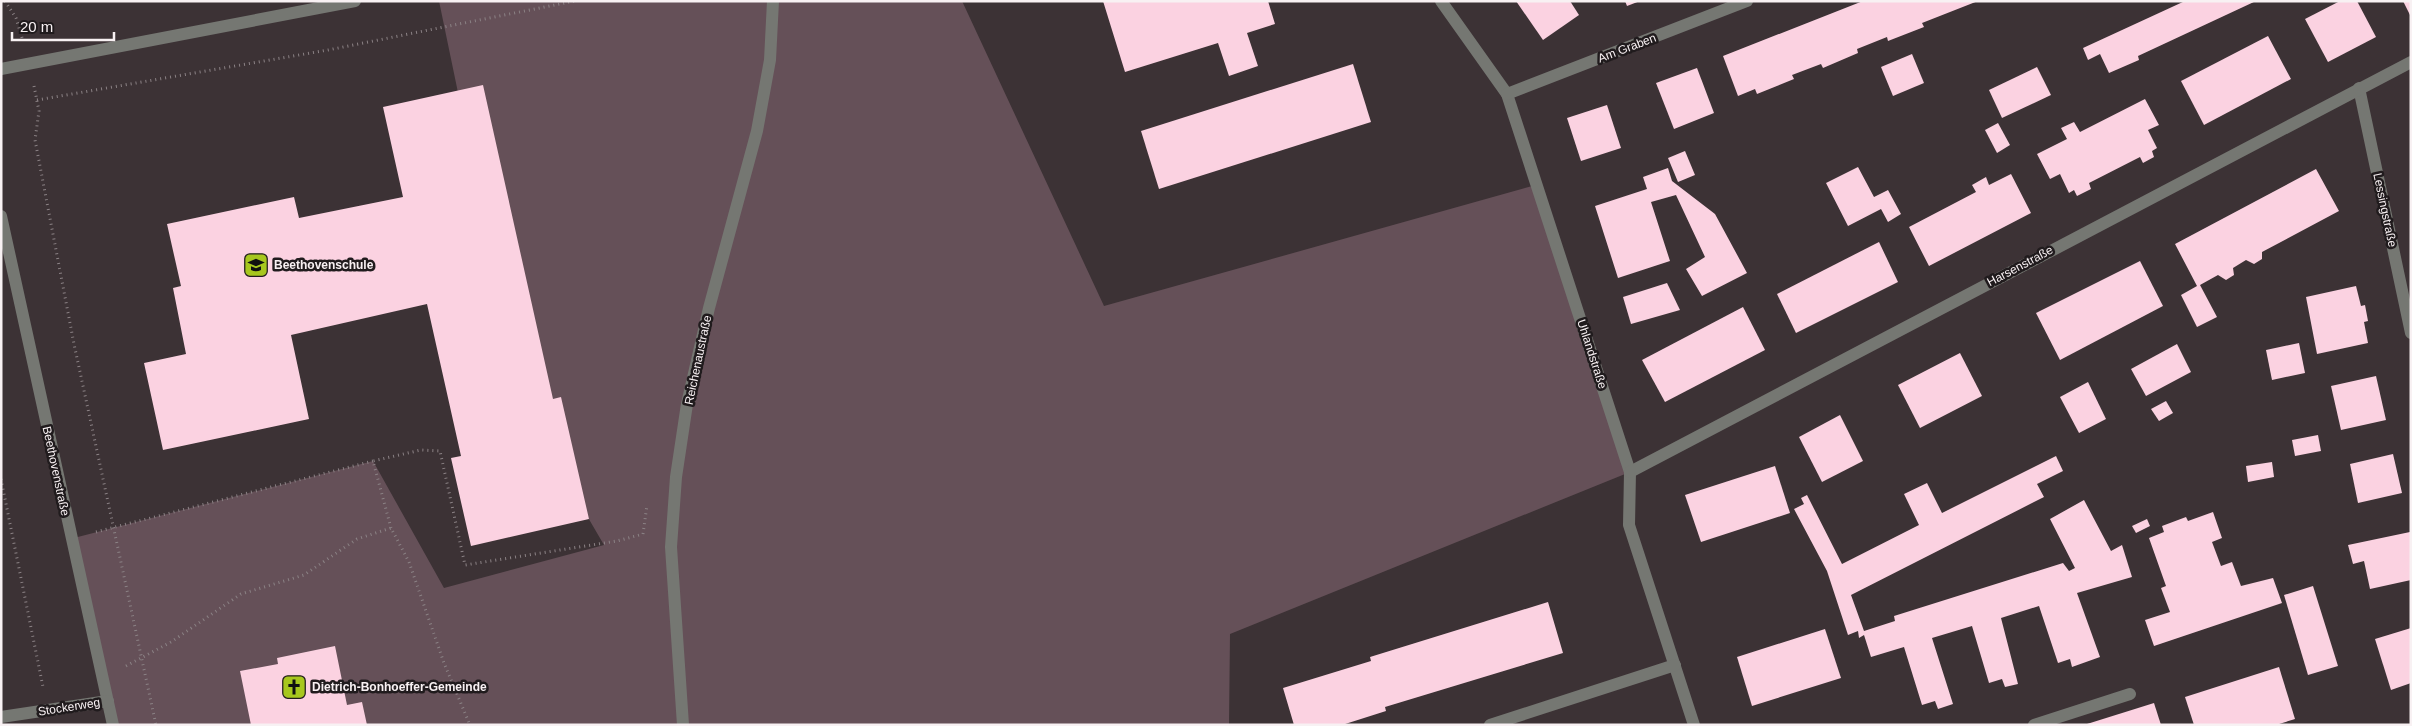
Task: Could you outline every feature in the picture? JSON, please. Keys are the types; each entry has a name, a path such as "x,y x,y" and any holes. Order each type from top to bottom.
{"street":[{"path":"1,69 354,1"},
{"name":"Reichenaustraße","path":"683,725 672,590 672,526 676,478 687,404 709,308 757,131 770,60 773,1"},
{"name":"Uhlandstraße","path":"1441,1 1507,94 1630,472 1629,525 1694,725"},
{"name":"Am Graben","path":"1507,94 1747,1"},
{"name":"Harsenstraße","path":"1630,472 2358,88 2411,62"},
{"name":"Lessingstraße","path":"2358,88 2411,333"},
{"name":"Beethovenstraße","path":"1,216 112,725"},
{"path":"1490,725 1675,665"},
{"path":"2034,725 2130,694"},
{"name":"Stockerweg","path":"1,718 108,701"}],"path":[{"path":"5,1 16,18 30,64 39,111 35,140 74,344 156,725"},
{"path":"37,100 328,50 575,1"},
{"path":"70,539 421,450 440,451 465,565 617,541 672,526"},
{"path":"373,461 391,528 409,562 444,663 470,725"},
{"path":"1,479 47,710"},
{"path":"103,678 171,642 241,594 304,575 357,539 391,528"}],"shaded area":[{"path":"439,1 962,1 1104,306 1536,185 1630,472 1230,634 1229,725 113,725 70,539 373,461 444,588 604,545 523,406"}],"building":[{"path":"1103,1 1268,1 1275,24 1247,33 1258,66 1229,76 1218,43 1125,72"},
{"path":"1516,1 1570,1 1579,15 1543,40"},
{"path":"1625,1 1640,1 1627,6"},
{"path":"1863,1 1978,1 1922,23 1924,27 1888,41 1887,37 1857,49 1858,53 1823,68 1821,64 1792,75 1794,79 1757,94 1755,89 1738,96 1723,56"},
{"path":"2185,1 2256,1 2138,56 2139,60 2109,73 2100,54 2088,60 2083,48"},
{"path":"2340,1 2357,1 2376,37 2328,62 2305,19"},
{"path":"2403,1 2411,1 2411,17"},
{"path":"2268,36 2291,79 2204,125 2181,81"},
{"path":"1912,54 1924,83 1893,96 1881,67"},
{"path":"1353,64 1371,122 1159,189 1141,131"},
{"path":"2037,67 2051,95 2002,118 1989,90"},
{"path":"1697,68 1714,113 1674,129 1656,83"},
{"path":"483,85 553,399 561,397 589,519 471,546 451,458 461,456 427,304 291,335 309,419 163,450 144,363 186,354 173,288 181,286 167,224 294,197 299,218 403,197 383,107"},
{"path":"2145,99 2159,125 2148,130 2157,148 2152,151 2154,157 2143,163 2140,157 2089,183 2091,189 2077,196 2074,190 2069,193 2060,174 2050,179 2037,154 2067,139 2061,128 2074,122 2080,132"},
{"path":"1607,105 1621,148 1581,161 1567,118"},
{"path":"1998,123 2010,145 1997,153 1985,130"},
{"path":"1685,151 1695,175 1678,182 1668,158"},
{"path":"1858,167 1874,197 1888,190 1901,214 1888,222 1881,209 1848,226 1826,183"},
{"path":"1668,168 1672,181 1715,214 1747,273 1702,296 1686,269 1705,257 1676,195 1651,202 1670,261 1618,278 1595,206 1647,189 1643,177"},
{"path":"2316,169 2339,211 2262,252 2262,259 2254,264 2246,260 2233,268 2234,275 2226,280 2218,275 2200,285 2217,317 2197,327 2181,295 2197,286 2175,244"},
{"path":"2011,174 2031,213 1929,266 1909,227 1976,192 1972,185 1986,177 1989,185"},
{"path":"1879,242 1898,282 1796,333 1777,294"},
{"path":"2140,261 2163,306 2060,360 2036,313"},
{"path":"1667,283 1680,310 1631,324 1623,297"},
{"path":"2356,286 2361,306 2365,305 2368,321 2364,322 2368,343 2317,354 2306,297"},
{"path":"1743,307 1765,350 1665,402 1642,360"},
{"path":"2299,343 2305,373 2272,380 2266,350"},
{"path":"2177,344 2191,372 2146,396 2131,369"},
{"path":"1960,353 1982,396 1920,428 1898,385"},
{"path":"2376,376 2386,420 2341,430 2331,386"},
{"path":"2088,382 2106,419 2079,433 2060,397"},
{"path":"2166,401 2173,413 2159,421 2151,409"},
{"path":"1840,415 1863,461 1822,482 1799,437"},
{"path":"2318,435 2321,451 2295,456 2292,440"},
{"path":"2393,454 2402,493 2358,503 2350,464"},
{"path":"2056,456 2063,471 2037,484 2044,497 1851,595 1864,631 1895,621 1894,616 2063,563 2069,571 2075,568 2050,519 2084,500 2111,551 2122,545 2132,577 2077,593 2100,657 2072,667 2070,659 2058,663 2039,606 2001,618 2018,684 2005,687 2002,679 1989,683 1972,626 1932,638 1953,704 1938,709 1935,701 1922,705 1904,647 1871,657 1864,635 1859,638 1858,631 1848,635 1827,571 1794,509 1804,504 1801,498 1807,495 1842,564 1919,525 1904,494 1927,483 1942,513"},
{"path":"2272,462 2274,477 2248,482 2246,466"},
{"path":"1775,466 1790,513 1701,542 1685,495"},
{"path":"2213,512 2222,538 2212,542 2221,566 2232,562 2241,586 2273,578 2282,603 2154,646 2145,620 2170,612 2161,588 2166,586 2149,538 2164,532 2162,526 2186,517 2188,521"},
{"path":"2147,519 2150,526 2136,533 2132,526"},
{"path":"2410,532 2411,580 2370,589 2364,561 2353,564 2348,545"},
{"path":"2313,586 2338,666 2308,675 2284,595"},
{"path":"1548,602 1563,653 1385,707 1386,711 1342,725 1294,725 1283,688 1371,661 1370,657"},
{"path":"2411,628 2411,683 2391,690 2375,639"},
{"path":"1825,629 1841,678 1752,706 1737,657"},
{"name":"Dietrich-Bonhoeffer-Gemeinde","path":"335,646 347,705 362,702 367,725 251,725 240,671 278,664 277,658"},
{"path":"2279,667 2295,719 2276,725 2194,725 2185,697"},
{"path":"2154,703 2161,725 2087,725 2087,724"}],"place":[{"name":"Beethovenschule","path":"256,265"},
{"name":"Dietrich-Bonhoeffer-Gemeinde","path":"294,687"}]}
